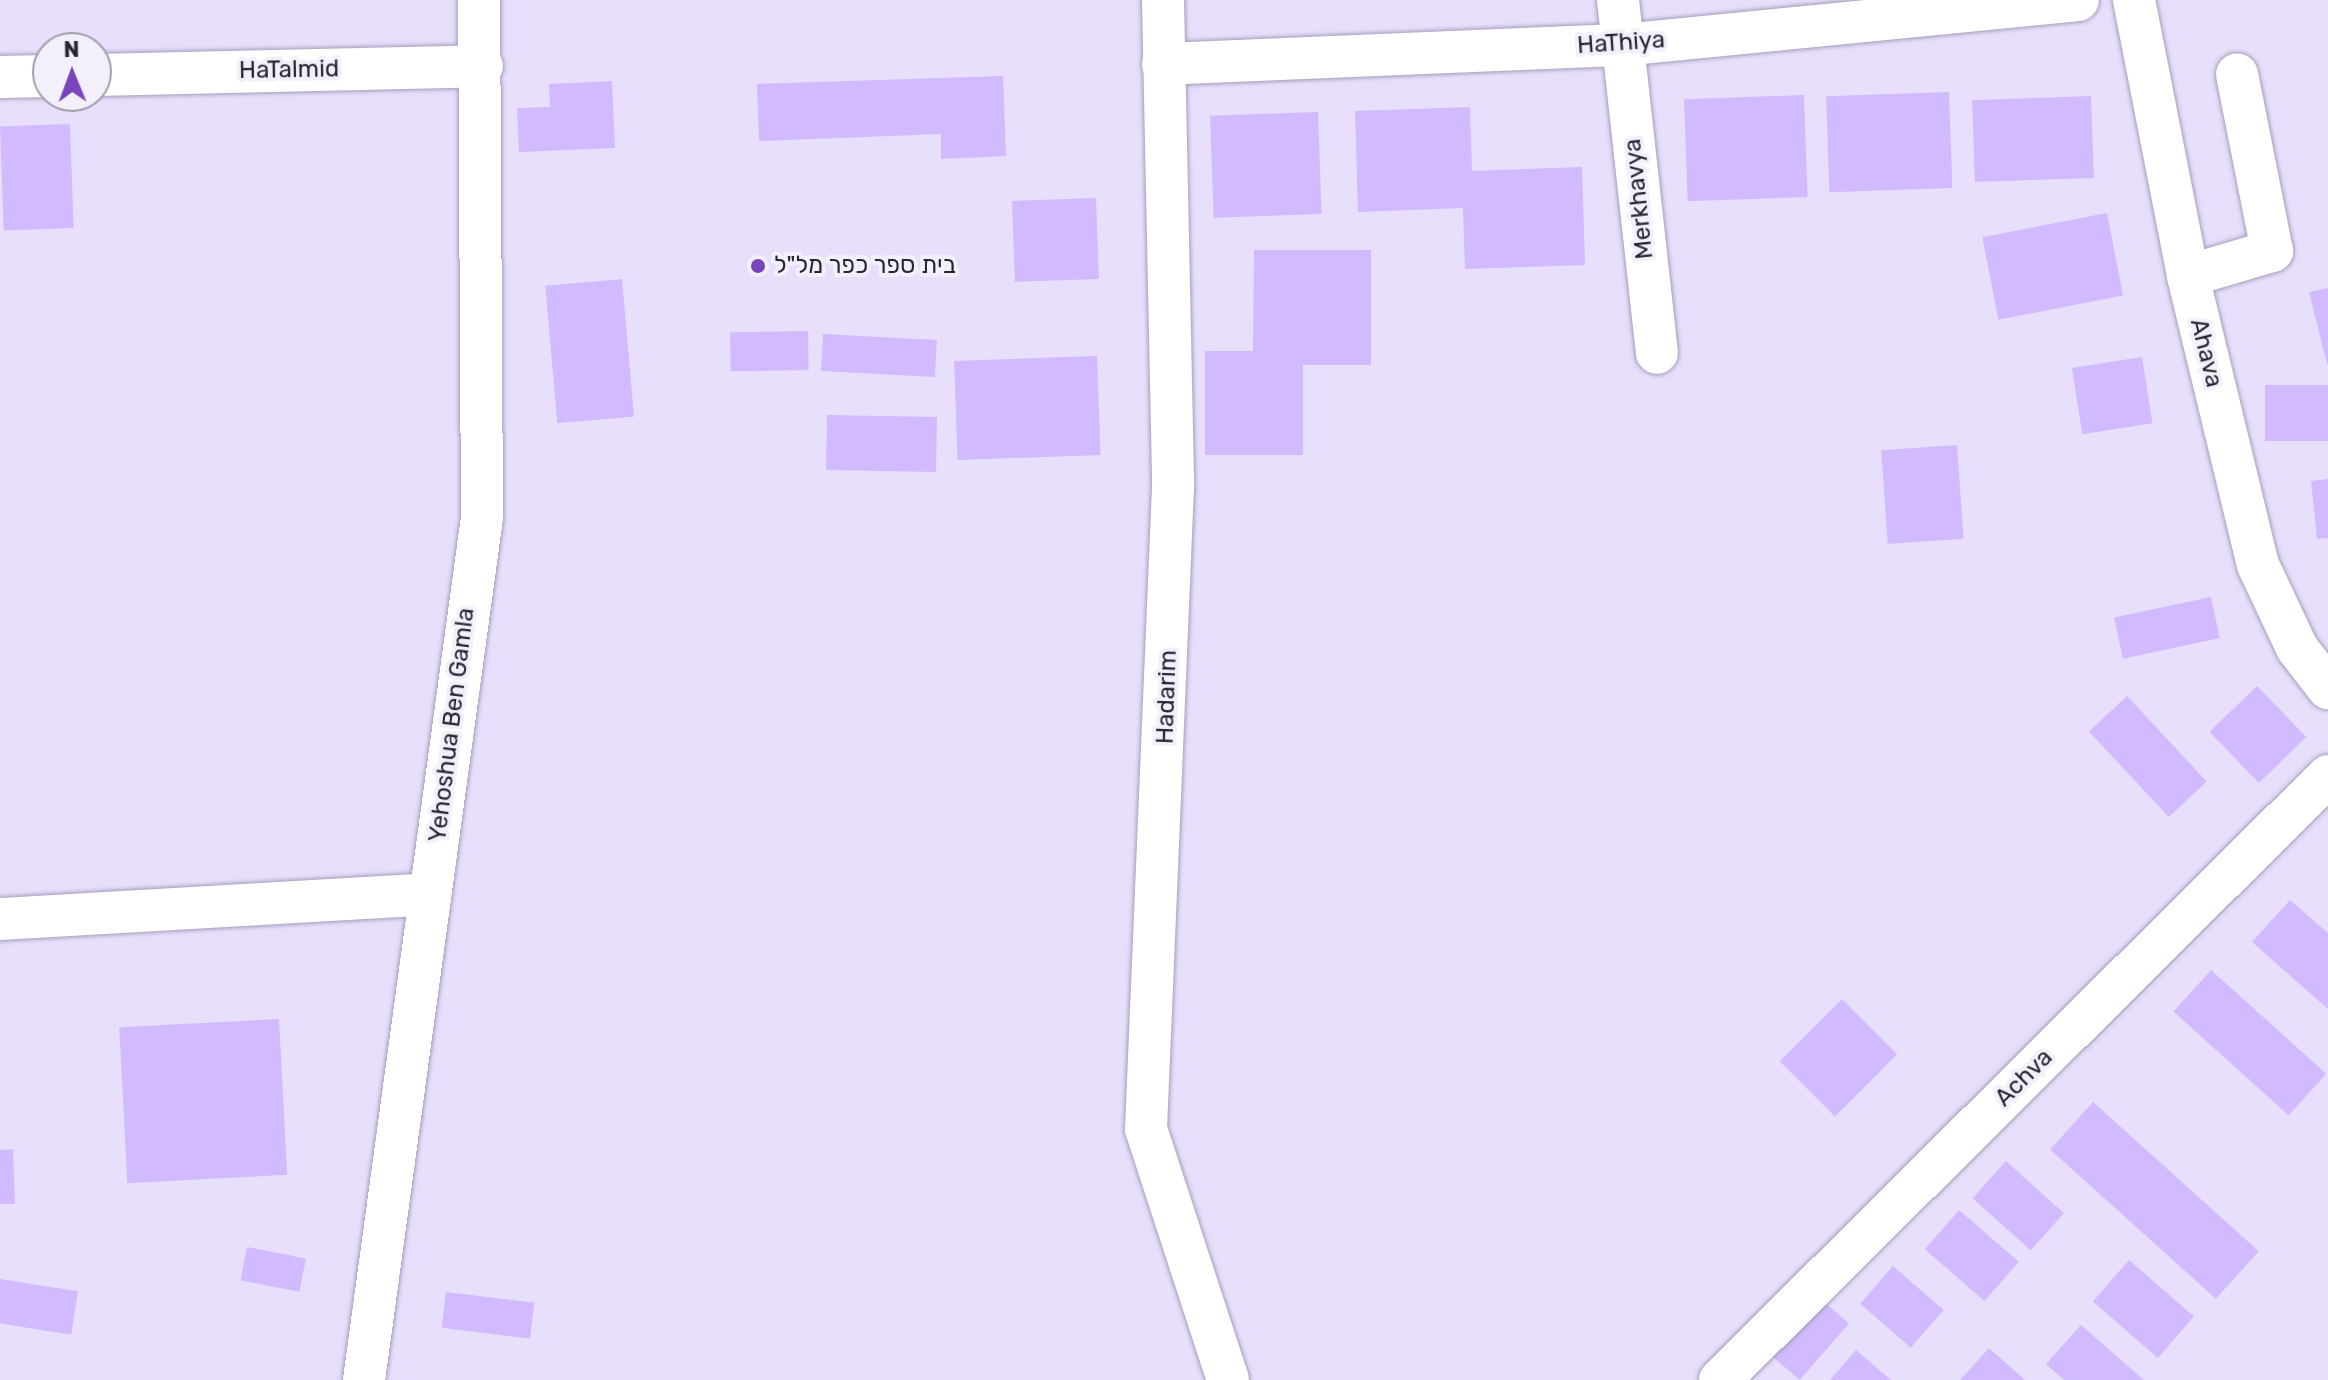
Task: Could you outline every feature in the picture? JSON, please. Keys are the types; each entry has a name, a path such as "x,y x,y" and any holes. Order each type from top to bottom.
{"street":[{"name":"Yehoshua Ben Gamla","path":"364,1380 482,517 482,66 479,0"},
{"name":"Hadarim","path":"1163,0 1173,487 1146,1129 1223,1378"},
{"name":"Merkhavya","path":"1618,0 1657,353"},
{"name":"HaThiya","path":"1163,64 1621,45 2078,0"},
{"name":"Ahava","path":"2134,0 2188,276 2258,565 2297,648 2328,688"},
{"name":"HaTalmid","path":"112,75 482,66"},
{"path":"2188,276 2272,251 2237,74"},
{"path":"0,77 32,76"},
{"name":"Achva","path":"1720,1380 2328,776"},
{"path":"0,919 430,894"}],"building":[{"path":"1003,76 1006,156 941,159 941,134 759,141 757,84"},
{"path":"612,81 615,148 519,152 517,108 550,107 549,84"},
{"path":"1949,92 1952,188 1829,192 1826,96"},
{"path":"1804,95 1808,197 1688,201 1684,99"},
{"path":"2091,96 2094,178 1975,182 1972,100"},
{"path":"1470,107 1472,171 1582,167 1585,265 1465,269 1463,208 1358,212 1355,111"},
{"path":"1318,112 1322,214 1214,218 1210,116"},
{"path":"70,124 74,228 4,230 0,126"},
{"path":"1096,198 1099,279 1015,282 1012,201"},
{"path":"2107,213 2123,295 1998,320 1982,237"},
{"path":"1254,250 1371,250 1371,365 1303,365 1303,455 1205,455 1205,351 1253,351"},
{"path":"622,279 634,416 557,423 545,286"},
{"path":"2328,288 2328,363 2327,364 2309,292"},
{"path":"808,331 809,370 731,371 730,332"},
{"path":"823,334 937,340 935,377 821,371"},
{"path":"1097,356 1100,455 958,460 954,361"},
{"path":"2142,357 2152,423 2082,434 2072,368"},
{"path":"2265,385 2328,385 2328,441 2265,441"},
{"path":"827,415 937,417 936,472 826,470"},
{"path":"1957,445 1964,539 1888,544 1881,450"},
{"path":"2328,479 2328,538 2317,539 2311,481"},
{"path":"2211,597 2220,638 2123,659 2114,618"},
{"path":"2257,686 2306,737 2259,783 2210,732"},
{"path":"2127,696 2207,782 2169,817 2089,731"},
{"path":"2290,900 2328,933 2328,1009 2252,942"},
{"path":"2211,970 2326,1074 2289,1115 2174,1012"},
{"path":"1842,999 1897,1054 1835,1116 1780,1061"},
{"path":"279,1019 287,1175 127,1183 119,1027"},
{"path":"2093,1102 2259,1251 2216,1299 2050,1150"},
{"path":"13,1149 15,1204 0,1204 0,1150"},
{"path":"2006,1161 2064,1213 2031,1250 1973,1198"},
{"path":"1959,1210 2019,1262 1985,1301 1925,1249"},
{"path":"247,1247 306,1258 299,1292 241,1280"},
{"path":"2129,1260 2194,1316 2158,1358 2093,1302"},
{"path":"1893,1266 1944,1310 1911,1348 1860,1304"},
{"path":"0,1279 78,1291 71,1335 0,1324"},
{"path":"446,1292 534,1303 530,1339 442,1328"},
{"path":"1815,1294 1849,1324 1800,1380 1766,1351"},
{"path":"2081,1325 2144,1380 2064,1380 2046,1364"},
{"path":"1989,1348 2025,1380 1960,1380"},
{"path":"1856,1350 1891,1380 1830,1380"}],"place":[{"name":"בית ספר כפר מל\"ל","path":"758,266"}]}
